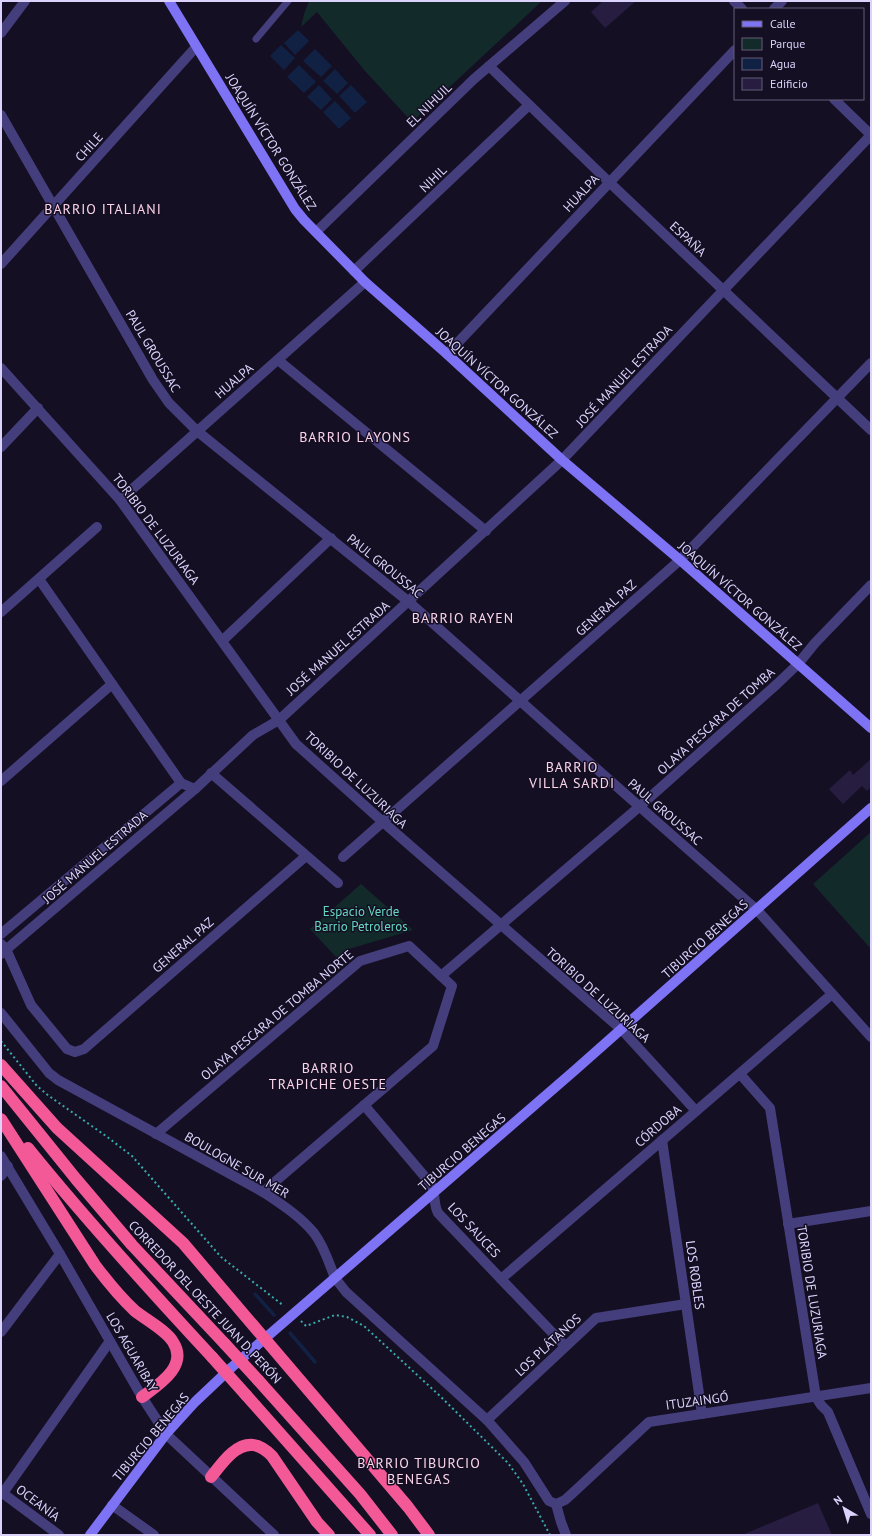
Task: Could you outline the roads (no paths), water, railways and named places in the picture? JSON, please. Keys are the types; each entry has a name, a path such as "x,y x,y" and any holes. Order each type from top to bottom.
{"highway":[{"path":"1,1065 57,1128 182,1243 265,1338 408,1507 429,1535"},
{"name":"CORREDOR DEL OESTE JUAN D. PERÓN","path":"1,1086 76,1180 132,1245 258,1380 360,1494 392,1535"},
{"path":"1,1114 62,1189 370,1535"},
{"path":"1,1119 94,1265 111,1286 134,1310 173,1341 177,1351 173,1371 142,1397"},
{"path":"212,1476 224,1461 239,1448 252,1444 264,1449 272,1456 317,1522 329,1535"}],"main road":[{"name":"JOAQUÍN VÍCTOR GONZÁLEZ","path":"170,1 196,47 295,209 316,232 365,282 447,354 562,460 680,560 871,728"},
{"name":"TIBURCIO BENEGAS","path":"90,1535 166,1434 213,1385 265,1338 435,1193 622,1030 871,808"}],"street":[{"path":"1,33 25,1"},
{"name":"EL NIHUIL","path":"316,232 489,66 565,1"},
{"name":"CHILE","path":"1,264 196,47"},
{"name":"HUALPA","path":"447,354 734,51"},
{"name":"ESPAÑA","path":"489,66 871,430"},
{"path":"835,100 871,135"},
{"name":"NIHIL","path":"354,271 529,105"},
{"name":"PAUL GROUSSAC","path":"1,115 160,391 169,403 197,431 409,602 757,910 871,1037"},
{"name":"JOSÉ MANUEL ESTRADA","path":"3,949 195,789 253,735 279,720 562,460 871,135"},
{"name":"HUALPA","path":"120,500 365,282"},
{"path":"278,360 486,531"},
{"name":"GENERAL PAZ","path":"343,857 680,560 871,363"},
{"name":"TORIBIO DE LUZURIAGA","path":"1,368 120,500 223,640 296,744 500,926 622,1030 696,1111"},
{"path":"1,447 38,408"},
{"path":"1,612 97,527"},
{"path":"223,640 331,538"},
{"path":"39,579 181,783 195,789"},
{"name":"OLAYA PESCARA DE TOMBA","path":"441,976 639,807 798,664 815,643 871,585"},
{"path":"1,781 112,684"},
{"path":"211,774 338,883"},
{"name":"JOSÉ MANUEL ESTRADA","path":"1,934 181,783"},
{"name":"GENERAL PAZ","path":"3,949 31,1005 67,1049 75,1052 84,1049 306,856"},
{"name":"OLAYA PESCARA DE TOMBA NORTE","path":"156,1134 360,961 410,946 441,976"},
{"path":"263,1192 433,1046 452,986 441,976"},
{"name":"CÓRDOBA","path":"501,1279 832,994"},
{"name":"BOULOGNE SUR MER","path":"1,1013 49,1073 58,1080 263,1192 296,1215 314,1234 335,1278 346,1292 487,1420 524,1462 549,1500 556,1504 566,1535"},
{"name":"TORIBIO DE LUZURIAGA","path":"740,1074 770,1108 816,1397 828,1412 871,1514"},
{"name":"LOS SAUCES","path":"364,1105 426,1177 435,1193 435,1205 438,1213 565,1346"},
{"name":"LOS ROBLES","path":"662,1140 702,1414"},
{"name":"LOS AGUARIBAY","path":"1,1156 60,1254 142,1397 166,1434 274,1535"},
{"path":"1,1176 8,1166"},
{"path":"788,1224 871,1210"},
{"path":"1,1332 60,1254"},
{"name":"LOS PLÁTANOS","path":"487,1420 596,1318 686,1304"},
{"path":"2,1493 110,1341"},
{"name":"ITUZAINGÓ","path":"556,1504 565,1500 649,1422 871,1388"},
{"name":"OCEANÍA","path":"2,1493 59,1535"},
{"path":"112,1504 154,1535"}],"lane":[{"path":"256,39 288,1"}],"water":[{"path":"298,30 309,41 295,55 284,43"},
{"path":"281,45 295,58 284,70 270,56"},
{"path":"315,49 332,66 321,77 303,61"},
{"path":"299,65 316,82 304,93 287,77"},
{"path":"335,69 348,83 337,94 323,81"},
{"path":"319,85 332,99 321,110 307,97"},
{"path":"351,85 367,102 355,113 339,96"},
{"path":"335,101 351,118 339,129 323,112"}],"waterway":[{"path":"255,1294 274,1315"},
{"path":"290,1333 315,1362"}],"district":[{"name":"BARRIO ITALIANI","path":"103,209"},
{"name":"BARRIO LAYONS","path":"355,437"},
{"name":"BARRIO RAYEN","path":"463,618"},
{"name":"BARRIO VILLA SARDI","path":"572,776"},
{"name":"BARRIO TRAPICHE OESTE","path":"328,1076"},
{"name":"BARRIO TIBURCIO BENEGAS","path":"419,1472"}],"park label":[{"name":"Espacio Verde Barrio Petroleros","path":"361,918"}]}
